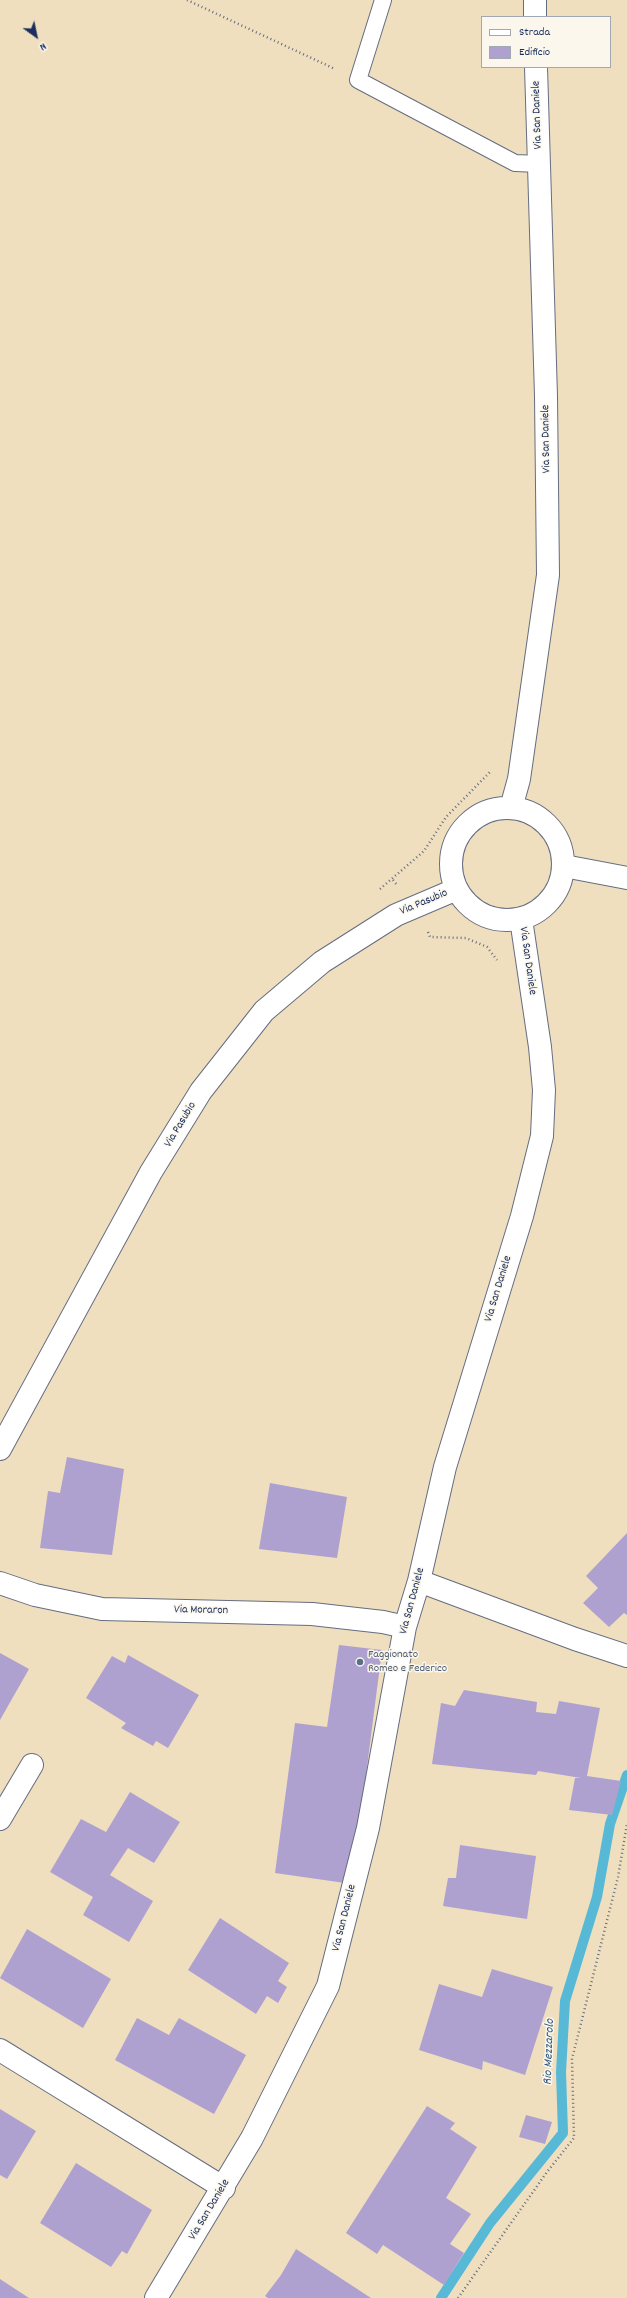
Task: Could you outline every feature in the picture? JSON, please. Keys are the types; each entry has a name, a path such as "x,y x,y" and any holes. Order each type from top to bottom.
{"street":[{"path":"535,0 535,16"},
{"name":"Via San Daniele","path":"511,808 519,779 548,575 546,396 536,68"},
{"path":"511,808 528,812 543,820 554,833 561,849 564,866 562,880 555,893 546,904 535,913 522,918 502,920 484,915 468,904 456,889 451,866 455,843 468,824 488,811 511,808"},
{"path":"564,866 627,878"},
{"name":"Via Pasubio","path":"0,1449 156,1166 201,1092 264,1011 322,962 396,915 456,889"},
{"name":"Via San Daniele","path":"156,2298 224,2188 252,2138 328,1986 368,1828 404,1627 419,1581 445,1467 522,1216 542,1136 544,1090 540,1046 522,918"},
{"path":"419,1581 575,1639 627,1656"},
{"name":"Via Moraron","path":"0,1583 35,1595 102,1609 312,1614 383,1622 404,1627"},
{"path":"0,1819 32,1765"},
{"path":"0,2050 224,2188"}],"lane":[{"path":"384,0 358,80 515,163 540,164"}],"path":[{"path":"187,0 358,80"},
{"path":"393,880 424,851 446,817 496,767"},
{"path":"458,2298 547,2172 574,2138 572,2059 618,1877 627,1824"}],"building":[{"path":"67,1457 124,1469 112,1555 40,1548 48,1491 60,1493"},
{"path":"270,1483 347,1497 337,1558 259,1549"},
{"path":"627,1533 627,1615 624,1613 609,1627 583,1603 598,1588 586,1576"},
{"path":"339,1645 382,1650 352,1884 275,1873 295,1723 327,1727"},
{"path":"0,1653 29,1669 0,1720"},
{"path":"128,1655 199,1695 168,1748 156,1741 153,1746 121,1728 126,1723 86,1698 112,1656 125,1663"},
{"path":"464,1690 537,1702 536,1712 556,1714 559,1701 600,1708 587,1776 621,1781 612,1815 569,1810 575,1778 581,1778 538,1771 536,1775 432,1764 441,1703 455,1706"},
{"path":"130,1792 180,1822 154,1863 128,1848 110,1875 153,1901 129,1942 83,1915 93,1897 50,1872 81,1819 106,1832"},
{"path":"460,1845 536,1856 527,1919 443,1906 448,1878 456,1878"},
{"path":"220,1918 289,1963 278,1981 287,1987 278,2003 267,1996 256,2014 188,1970"},
{"path":"27,1929 111,1979 83,2028 0,1978"},
{"path":"492,1969 553,1987 525,2075 483,2061 482,2070 419,2050 439,1984 482,1997"},
{"path":"137,2018 169,2035 179,2018 246,2055 214,2114 115,2060"},
{"path":"427,2106 455,2123 450,2129 477,2147 446,2198 471,2214 450,2244 464,2253 444,2285 383,2245 377,2254 346,2233"},
{"path":"0,2109 36,2131 7,2179 0,2175"},
{"path":"526,2115 552,2122 545,2144 519,2137"},
{"path":"76,2163 152,2210 127,2254 122,2251 111,2267 40,2223"},
{"path":"296,2249 371,2298 268,2298 265,2296 281,2275"},
{"path":"0,2279 29,2298 0,2298"}],"waterway":[{"name":"Rio Mezzarolo","path":"441,2298 490,2223 563,2133 561,2072 565,2001 597,1897 610,1824 627,1775"}],"place":[{"name":"Faggionato Romeo e Federico","path":"360,1662"}]}
